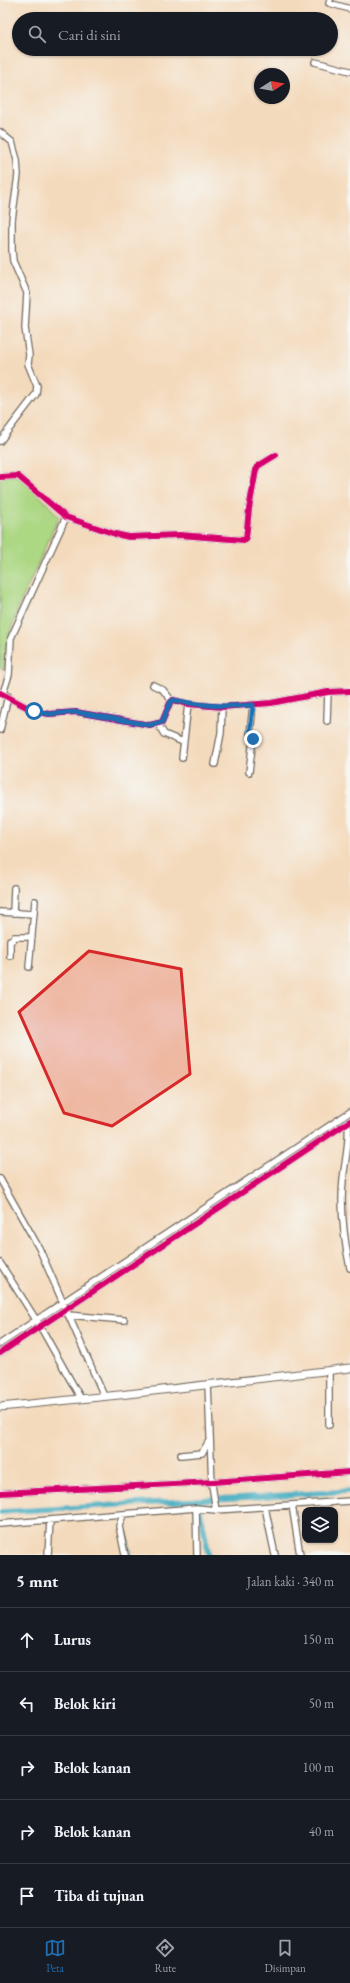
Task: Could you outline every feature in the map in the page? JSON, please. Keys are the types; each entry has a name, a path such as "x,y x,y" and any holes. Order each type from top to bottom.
{"main road":[{"path":"0,1407 350,1368"}],"street":[{"path":"330,0 329,3 350,9"},
{"path":"315,62 350,71"},
{"path":"0,132 12,142 17,160 18,175 12,220 12,250 13,261 27,289 27,306 24,325 29,355 28,362 37,388 36,394 0,441"},
{"path":"0,477 18,476 66,516 122,536 180,534 246,540 248,509 256,470 258,466 276,455"},
{"path":"0,730 4,694 10,666 11,638 66,516"},
{"path":"153,684 163,690 172,700 188,704 222,707 253,705 328,692 350,691"},
{"path":"327,721 328,692"},
{"path":"4,694 28,709 38,712 49,714 76,712 141,724 158,724 163,720 172,700"},
{"path":"182,758 188,704"},
{"path":"249,772 253,739 250,734 253,705"},
{"path":"214,764 221,733 222,707"},
{"path":"158,724 164,734 183,742"},
{"path":"13,913 14,888"},
{"path":"30,967 35,901"},
{"path":"0,912 34,914"},
{"path":"10,956 10,940 13,940 14,937 32,938"},
{"path":"0,1344 350,1112"},
{"path":"349,1121 349,1140 343,1179 343,1209 344,1241 350,1268"},
{"path":"0,1353 40,1326 66,1312 349,1121"},
{"path":"0,1178 39,1248 104,1396"},
{"path":"0,1263 40,1326 81,1399"},
{"path":"66,1312 124,1320"},
{"path":"329,1371 329,1425"},
{"path":"208,1384 209,1440 215,1509"},
{"path":"181,1455 202,1453 209,1440"},
{"path":"0,1493 212,1484 350,1472"},
{"path":"0,1524 196,1508 215,1509 265,1507 350,1501"},
{"path":"292,1504 300,1555"},
{"path":"265,1507 275,1555"},
{"path":"196,1508 196,1555"},
{"path":"123,1515 119,1526 125,1555"},
{"path":"48,1555 50,1520"}],"highlighted area":[{"path":"89,951 181,969 190,1074 112,1126 64,1113 19,1012"}],"green space":[{"path":"0,474 18,476 39,495 59,517 19,606 6,644 5,670 0,668"}],"waterway":[{"path":"0,1512 350,1491"},
{"path":"198,1500 209,1555"},
{"path":"124,1526 132,1555"}],"cycle path":[{"path":"0,477 18,476 66,517 115,534 129,537 180,535 244,540 246,539 249,509 256,470 258,466 276,455"},
{"path":"0,693 34,711 49,714 76,712 150,725 162,722 170,703 173,700 188,704 222,707 271,703 328,692 350,691"},
{"path":"0,1353 350,1121"},
{"path":"0,1493 212,1482 350,1472"}],"route":[{"path":"34,711 49,714 76,712 150,725 162,722 170,703 173,700 188,704 217,707 253,705 250,734 253,739"}]}
